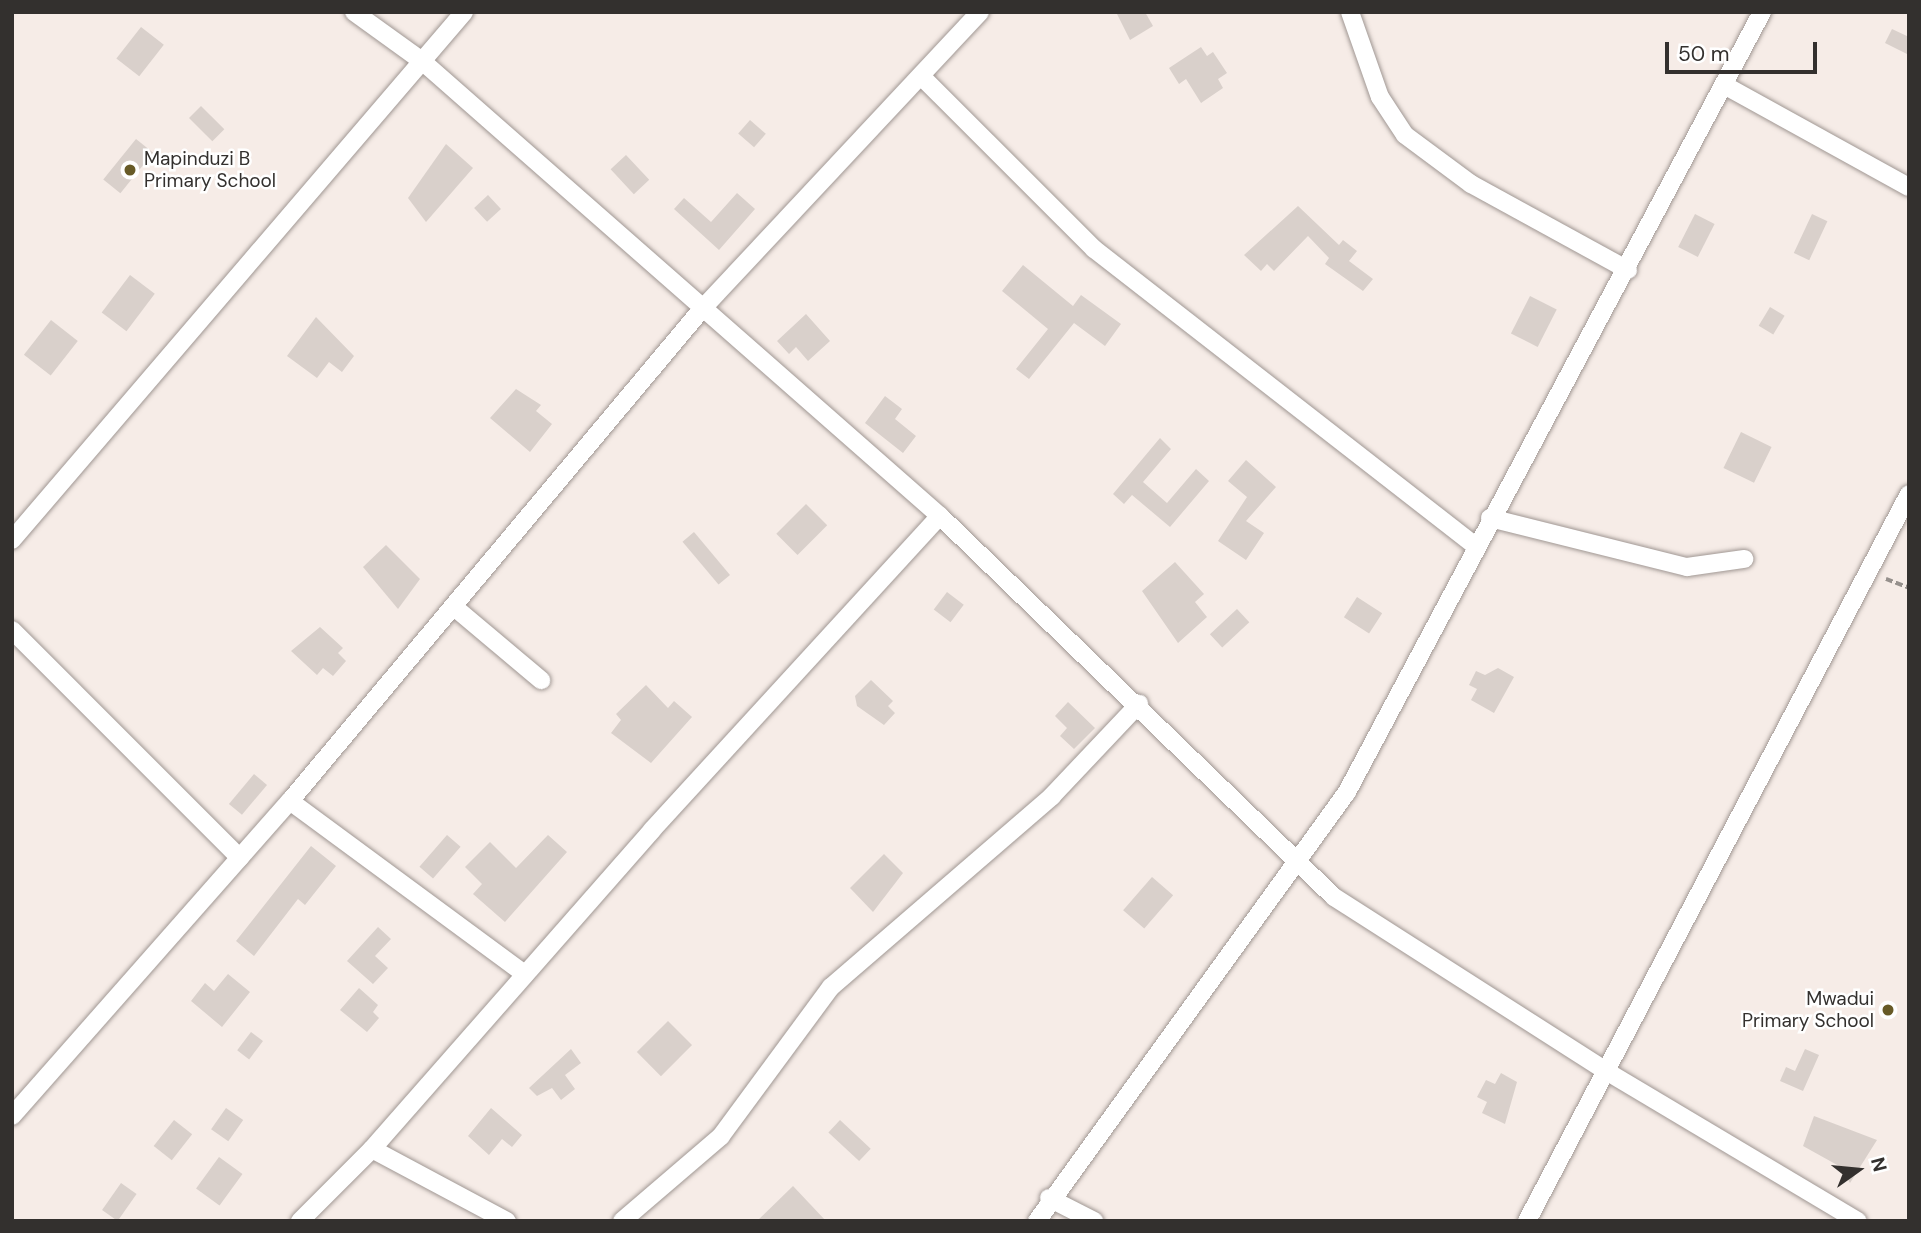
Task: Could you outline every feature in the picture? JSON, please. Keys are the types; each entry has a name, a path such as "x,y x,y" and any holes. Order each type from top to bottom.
{"street":[{"path":"354,12 422,61 940,516 1300,858 1334,897 1606,1071 1858,1221"},
{"path":"12,540 464,12"},
{"path":"12,1116 290,801 702,309 923,78 980,12"},
{"path":"1350,12 1386,110 1424,153 1628,270"},
{"path":"1037,1221 1049,1198 1300,858 1385,728 1475,546 1628,270 1762,12"},
{"path":"923,78 1094,249 1475,546"},
{"path":"1724,85 1909,187"},
{"path":"1527,1221 1765,762 1870,575 1909,494"},
{"path":"300,1221 372,1149 525,974 940,516"},
{"path":"1490,518 1687,567 1744,559"},
{"path":"454,607 541,680"},
{"path":"12,630 240,858"},
{"path":"622,1221 721,1136 849,970 1052,796 1139,704"},
{"path":"290,801 525,974"},
{"path":"372,1149 507,1221"},
{"path":"1049,1198 1094,1221"}],"path":[{"path":"1870,575 1909,588"}],"building":[{"path":"1116,12 1145,12 1153,26 1130,40"},
{"path":"141,27 164,45 139,76 116,59"},
{"path":"1892,29 1909,37 1909,55 1885,43"},
{"path":"1201,47 1207,56 1213,52 1227,73 1218,79 1223,88 1201,103 1186,79 1179,84 1169,68"},
{"path":"201,106 224,129 212,141 189,118"},
{"path":"750,120 766,134 754,147 738,134"},
{"path":"136,139 153,153 120,193 103,179"},
{"path":"446,144 473,168 426,222 408,198"},
{"path":"626,155 649,180 634,194 611,169"},
{"path":"737,193 755,209 719,250 674,209 684,198 711,222"},
{"path":"488,195 501,209 487,222 474,208"},
{"path":"1298,206 1339,245 1343,240 1357,251 1349,261 1373,279 1363,291 1325,264 1329,258 1308,236 1274,271 1267,264 1261,271 1244,255"},
{"path":"1695,214 1715,224 1698,257 1678,247"},
{"path":"1812,214 1827,221 1809,260 1794,253"},
{"path":"1023,265 1073,306 1081,295 1121,324 1105,346 1074,323 1029,379 1016,369 1048,329 1002,291"},
{"path":"130,275 155,294 126,331 102,313"},
{"path":"1530,296 1557,310 1538,347 1511,333"},
{"path":"1770,307 1785,316 1773,335 1759,326"},
{"path":"806,314 830,341 808,361 796,347 789,354 777,341"},
{"path":"316,317 354,356 342,372 329,362 317,378 287,356"},
{"path":"51,320 78,341 51,376 24,355"},
{"path":"516,389 541,405 536,411 552,424 530,452 490,418"},
{"path":"885,396 902,409 895,419 916,436 903,453 865,423"},
{"path":"1741,432 1772,447 1754,483 1723,468"},
{"path":"1160,438 1171,449 1143,482 1167,503 1196,469 1209,481 1170,527 1132,495 1124,504 1113,494"},
{"path":"1246,460 1276,487 1246,521 1264,533 1246,560 1218,541 1247,497 1228,481"},
{"path":"806,504 827,525 798,555 776,534"},
{"path":"694,532 730,575 719,585 683,542"},
{"path":"386,545 420,579 398,609 363,567"},
{"path":"1175,562 1204,594 1195,602 1207,617 1178,643 1142,591"},
{"path":"947,592 964,605 951,622 934,610"},
{"path":"1357,597 1382,613 1369,633 1344,617"},
{"path":"1237,609 1249,622 1222,647 1210,634"},
{"path":"320,627 343,648 338,653 346,661 333,676 323,668 317,675 291,651"},
{"path":"1498,668 1514,677 1494,713 1471,700 1477,689 1469,685 1476,671 1485,675"},
{"path":"871,680 893,701 888,706 895,713 884,725 857,706 855,696"},
{"path":"646,685 668,708 674,701 692,717 651,763 611,733 621,720 616,714"},
{"path":"1068,702 1095,728 1074,749 1060,736 1067,728 1055,716"},
{"path":"254,774 267,785 242,815 229,804"},
{"path":"447,835 461,847 433,879 419,867"},
{"path":"548,835 567,852 505,922 473,894 482,884 465,867 490,842 516,868"},
{"path":"311,846 336,866 305,905 298,899 254,956 236,941"},
{"path":"884,854 903,873 873,912 850,888"},
{"path":"1152,877 1173,895 1144,929 1123,910"},
{"path":"378,927 391,939 375,956 388,968 373,984 347,961"},
{"path":"228,974 250,992 222,1027 191,1001 205,983 214,991"},
{"path":"359,988 378,1005 373,1012 379,1018 367,1032 340,1010"},
{"path":"668,1021 692,1045 661,1076 637,1052"},
{"path":"251,1032 263,1041 249,1059 237,1050"},
{"path":"571,1049 581,1063 565,1075 575,1089 561,1100 552,1088 537,1096 529,1088"},
{"path":"1805,1049 1819,1055 1803,1091 1780,1081 1786,1067 1795,1071"},
{"path":"1501,1073 1517,1082 1505,1124 1482,1113 1487,1102 1477,1097 1486,1080 1495,1084"},
{"path":"226,1108 243,1120 228,1141 211,1129"},
{"path":"491,1108 522,1135 512,1147 502,1139 489,1155 468,1136"},
{"path":"1814,1116 1877,1140 1850,1183 1839,1166 1803,1146"},
{"path":"174,1120 192,1134 172,1160 154,1146"},
{"path":"840,1120 871,1149 859,1161 828,1132"},
{"path":"219,1157 242,1174 220,1206 196,1189"},
{"path":"121,1183 137,1194 118,1221 102,1210"},
{"path":"793,1186 826,1221 757,1221"}],"place":[{"name":"Mapinduzi B Primary School","path":"130,170"},
{"name":"Mwadui Primary School","path":"1888,1010"}]}
